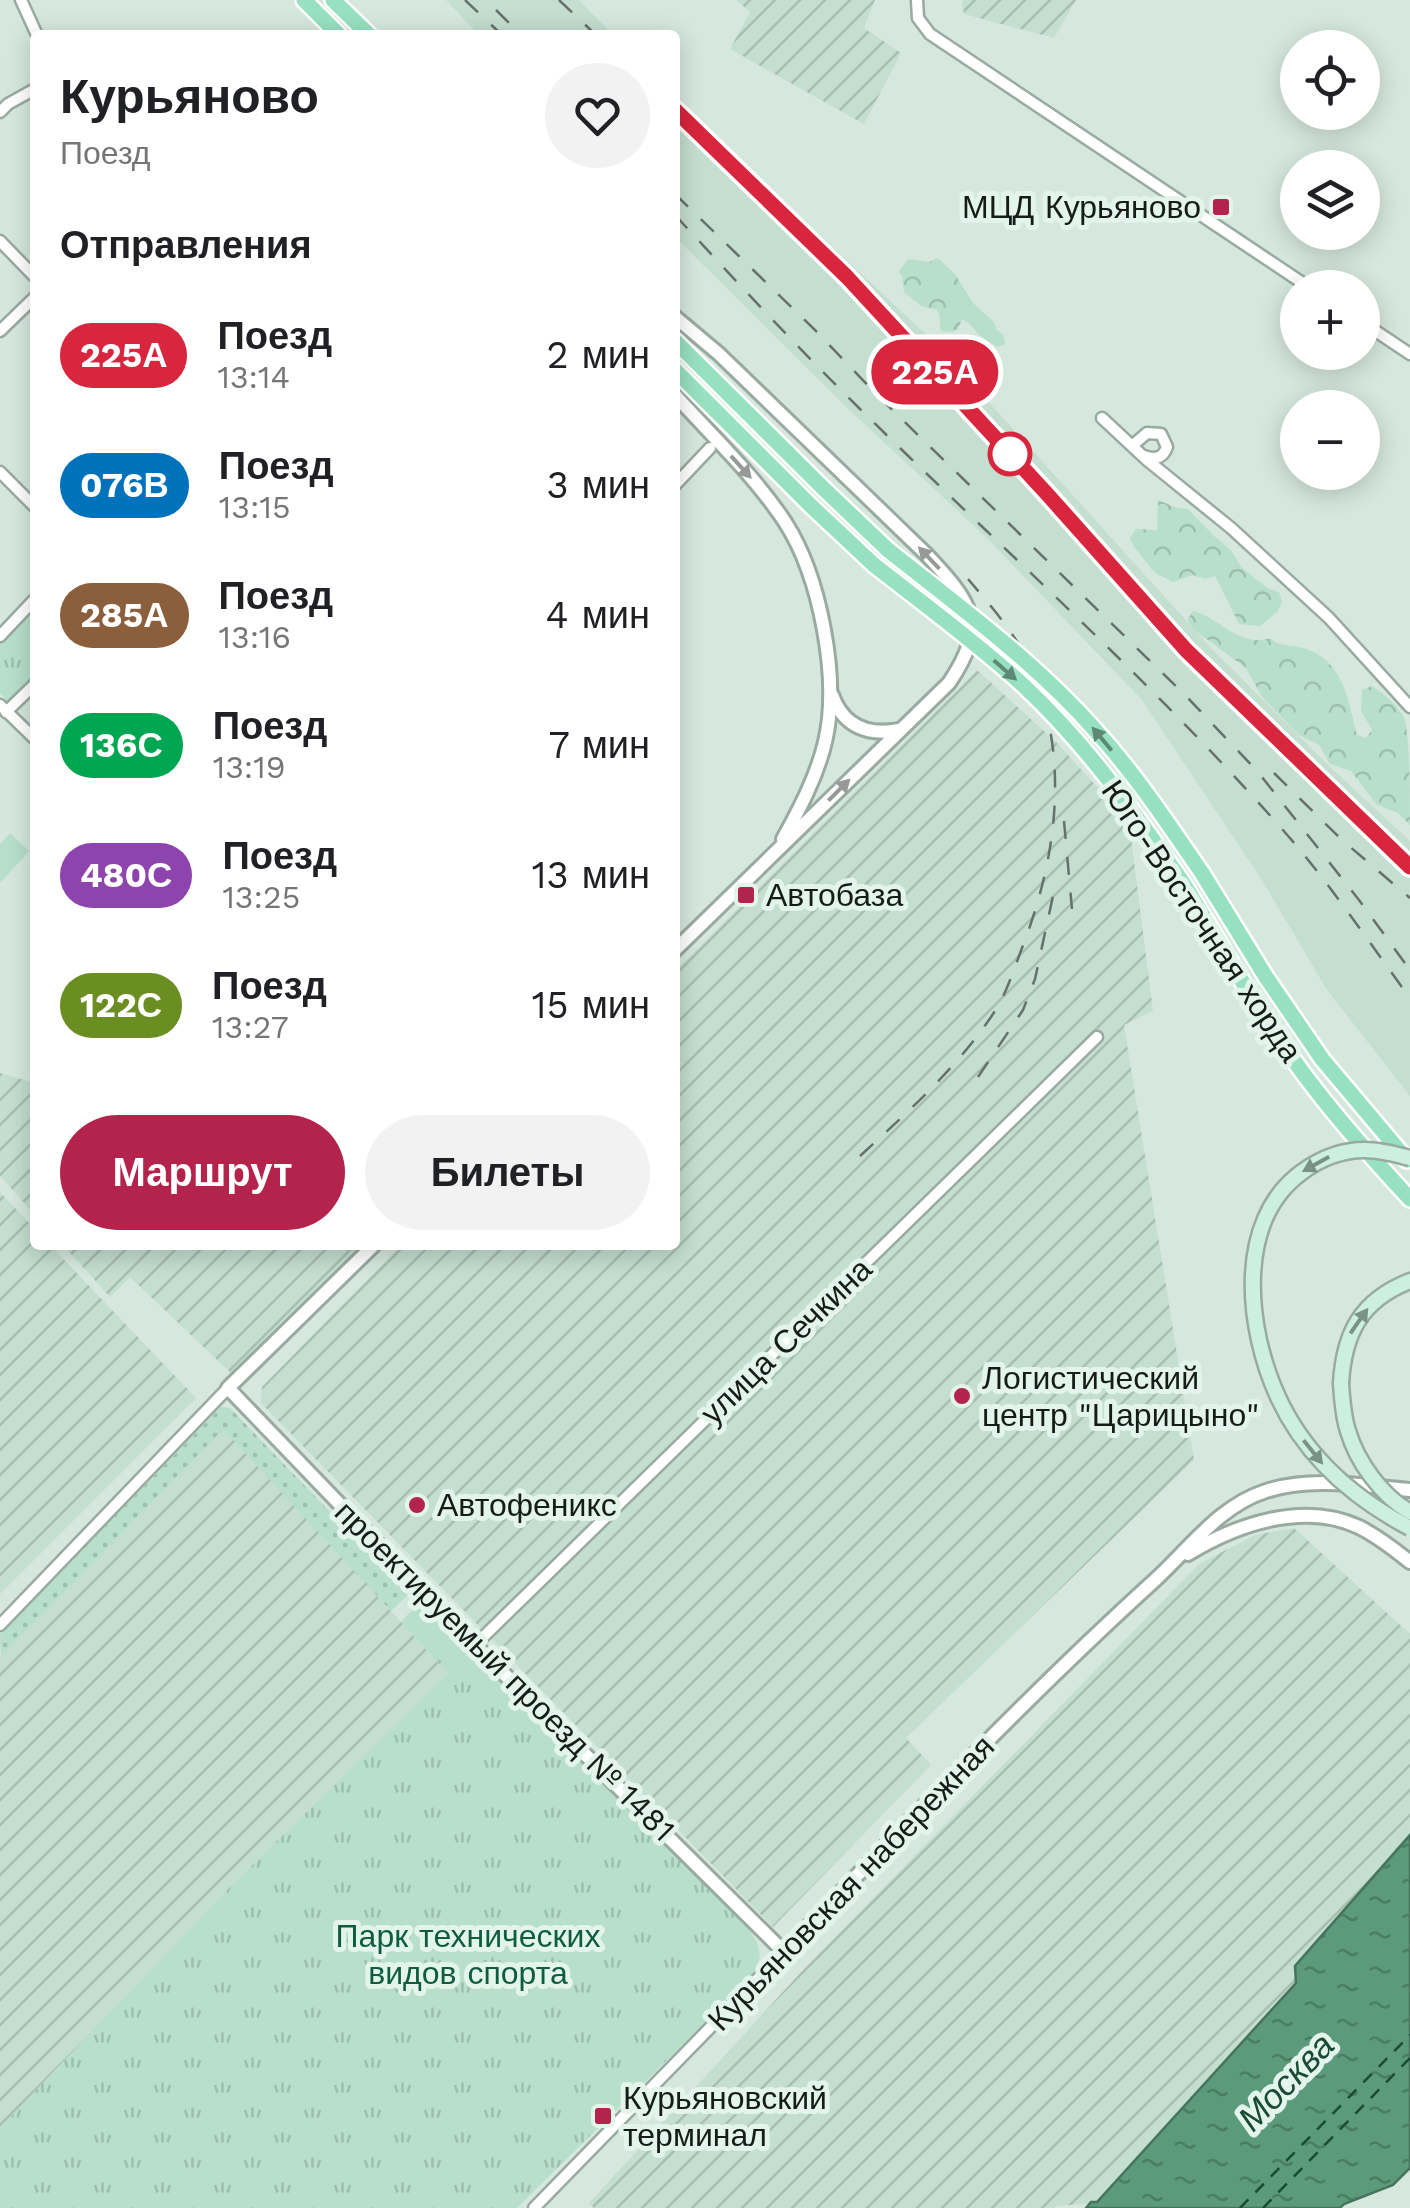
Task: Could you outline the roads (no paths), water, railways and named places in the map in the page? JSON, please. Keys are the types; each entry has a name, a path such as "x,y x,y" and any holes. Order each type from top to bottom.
{"main road":[{"path":"304,0 334,30"},
{"path":"334,0 363,30"},
{"name":"Юго-Восточная хорда","path":"680,346 888,550 1025,661 1086,720 1153,802 1322,1059 1410,1161"},
{"name":"Юго-Восточная хорда","path":"680,375 874,565 1026,688 1080,746 1125,800 1183,883 1304,1074 1354,1138 1410,1198"},
{"path":"1410,1161 1365,1150 1338,1153 1293,1178 1276,1198 1262,1225 1255,1254 1254,1289 1256,1326 1265,1363 1297,1431 1336,1479 1365,1502 1410,1528"},
{"path":"1410,1281 1376,1299 1360,1316 1342,1357 1341,1383 1348,1431 1358,1453 1374,1480 1410,1512"}],"street":[{"path":"22,0 35,30"},
{"path":"918,0 918,18 930,34 1283,270"},
{"path":"0,112 30,92"},
{"path":"0,241 30,271"},
{"path":"0,332 30,301"},
{"path":"680,321 720,354 953,583 967,605 972,625 963,663 949,683 680,945"},
{"path":"1380,334 1410,354"},
{"path":"680,401 759,488 785,523 803,556 816,599 831,692 825,745 778,850"},
{"path":"1102,418 1329,618 1410,707"},
{"path":"1133,446 1147,433 1157,432 1164,438 1166,467 1174,480"},
{"path":"680,480 710,448"},
{"path":"1144,456 1154,459 1165,451"},
{"path":"0,472 30,502"},
{"path":"0,636 30,604"},
{"path":"30,688 3,708 30,734"},
{"path":"831,692 842,715 858,728 901,730"},
{"name":"улица Сечкина","path":"475,1645 1097,1038"},
{"path":"0,1625 228,1388 369,1250"},
{"name":"проектируемый проезд № 1481","path":"228,1388 475,1645 784,1952"},
{"name":"Курьяновская набережная","path":"534,2208 991,1737 1203,1531 1237,1504 1264,1492 1311,1483 1405,1490"},
{"name":"Курьяновская набережная","path":"1174,1563 1231,1531 1285,1517 1320,1516 1355,1525 1410,1562"},
{"path":"1383,1541 1410,1545"}],"water":[{"name":"Москва","path":"1410,1835 1410,2168 1393,2185 1340,2208 1086,2208 1097,2202 1296,1983 1295,1966"}],"railway":[{"path":"465,0 497,30"},
{"path":"559,0 591,30"},
{"path":"496,10 516,30"},
{"path":"680,116 847,277 1186,650 1410,867"},
{"path":"680,199 1185,695 1258,772 1410,970"},
{"path":"680,220 835,384 1127,666 1232,774 1316,870 1410,998"},
{"path":"860,1156 949,1069 995,1011 1034,914 1051,843 1055,771 1043,700 1017,642 968,579"},
{"path":"1274,773 1342,840 1410,898"},
{"path":"1064,821 1072,909"},
{"path":"978,1077 1023,1010 1035,979 1053,896"}],"train":[{"name":"225А","path":"680,115 847,277 1186,650 1410,867"}],"place":[{"name":"МЦД Курьяново","path":"1221,207"},
{"name":"Автобаза","path":"746,895"},
{"name":"Логистический центр \"Царицыно\"","path":"962,1396"},
{"name":"Автофеникс","path":"417,1505"},
{"name":"Курьяновский терминал","path":"603,2116"}],"park label":[{"name":"Парк технических видов спорта","path":"468,1954"}]}
